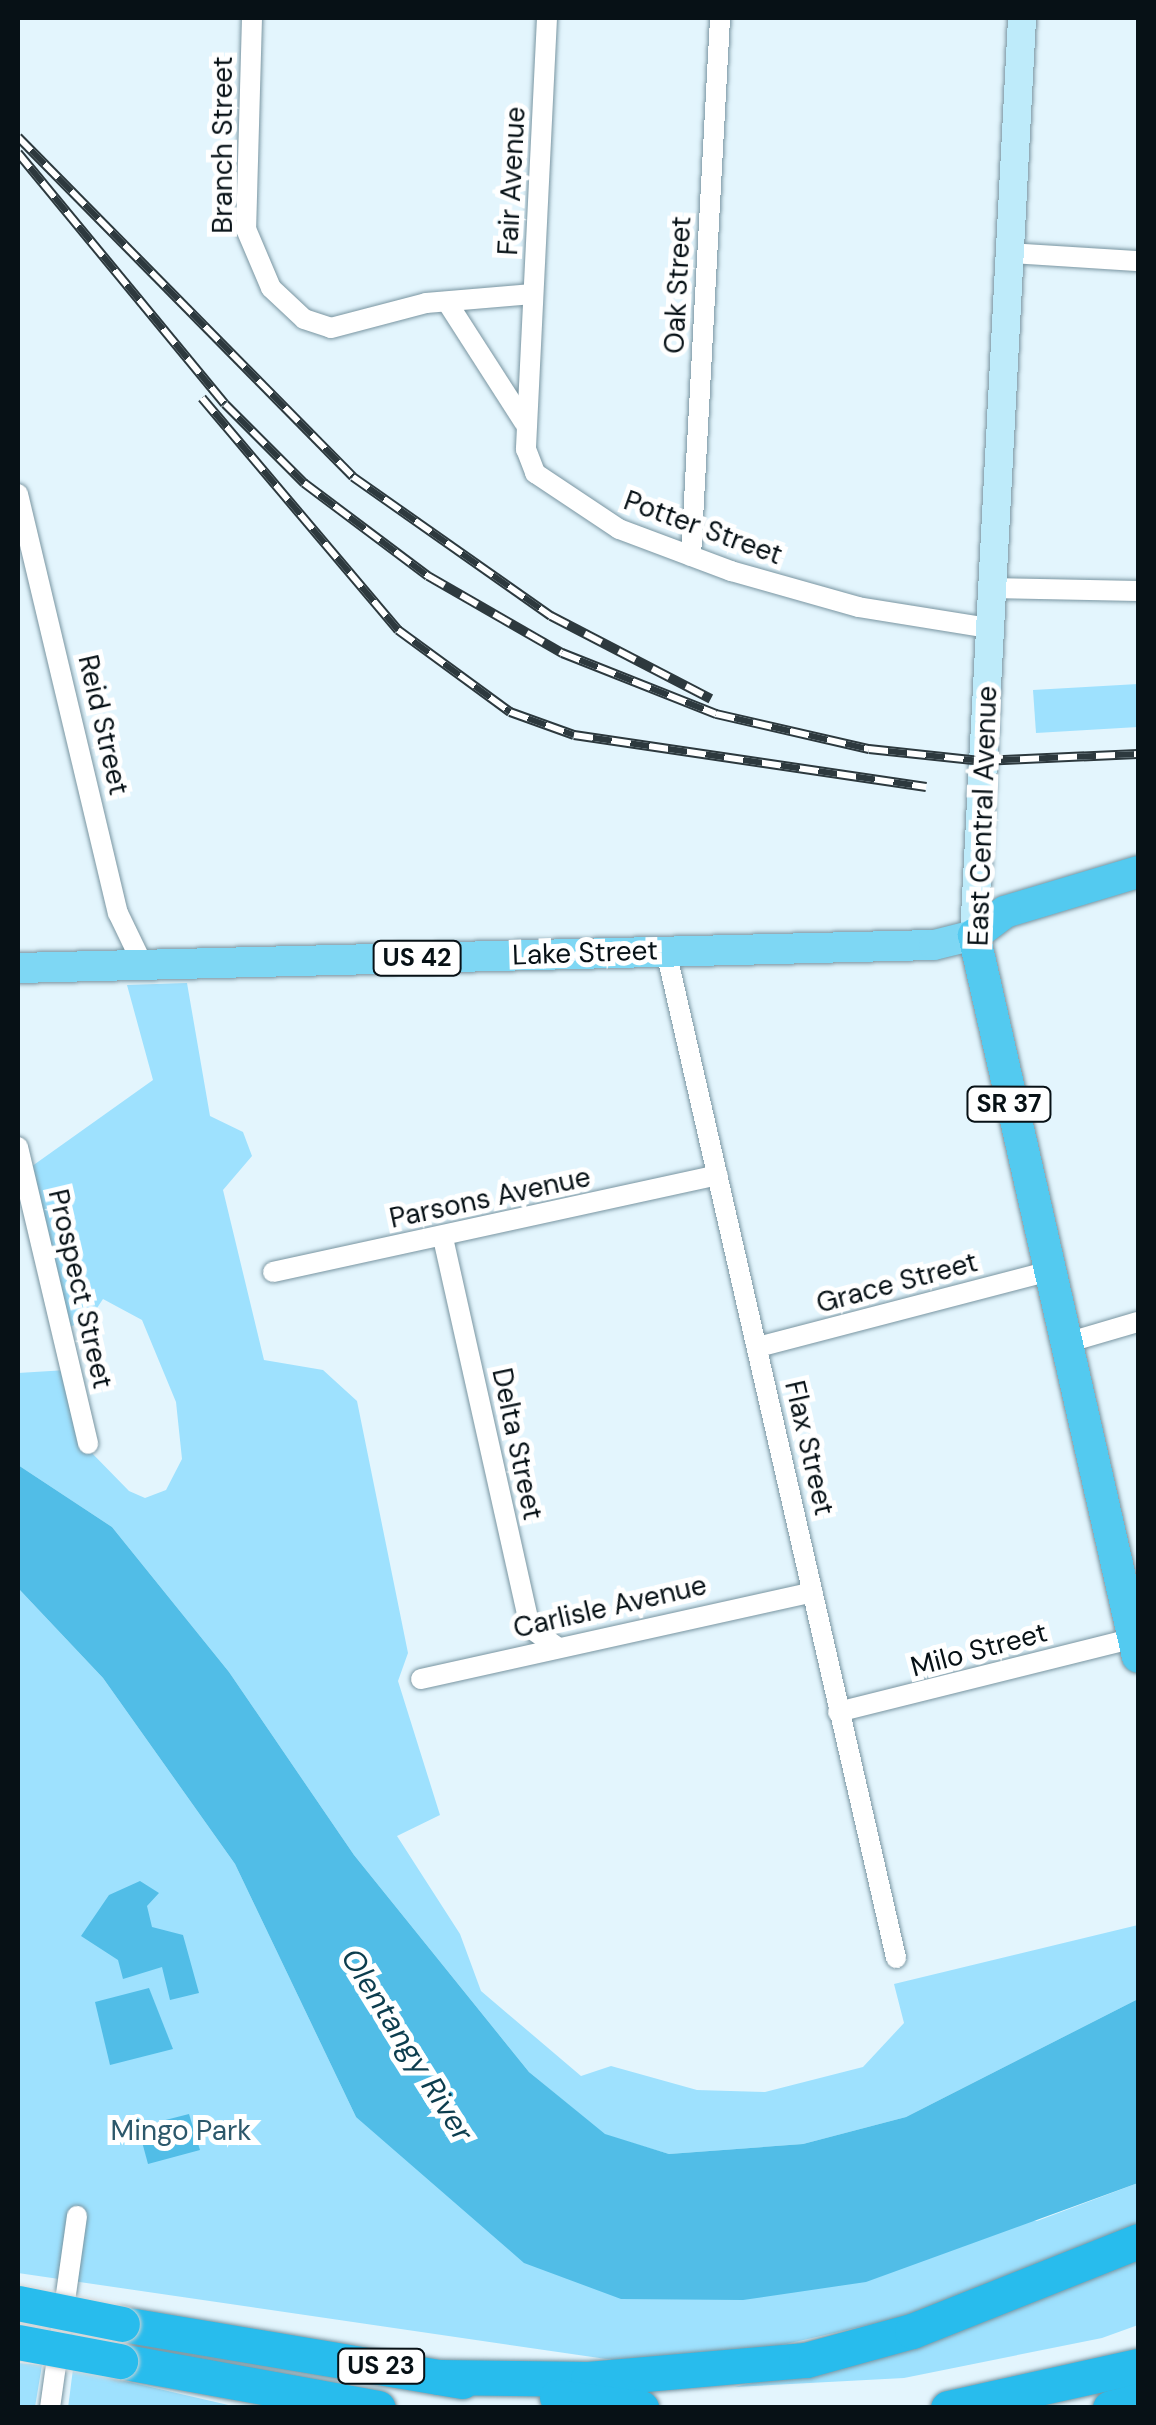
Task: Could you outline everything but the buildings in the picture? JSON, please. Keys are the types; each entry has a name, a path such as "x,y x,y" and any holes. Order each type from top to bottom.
{"highway":[{"name":"Lake Street","path":"974,935 1005,912 1138,872"},
{"name":"East Central Avenue","path":"974,935 1136,1647"},
{"path":"438,2376 588,2380 806,2360 912,2332 1138,2242"},
{"name":"US 23","path":"18,2303 122,2324 640,2408"},
{"name":"US 23","path":"18,2342 329,2404 378,2408"},
{"path":"948,2408 1138,2366"},
{"path":"1110,2408 1138,2401"}],"main road":[{"name":"East Central Avenue","path":"974,935 1022,18"},
{"name":"Lake Street","path":"18,968 934,945 974,935"}],"street":[{"name":"Branch Street","path":"252,18 246,229 262,276 304,319 331,328 447,302 533,294"},
{"name":"Fair Avenue","path":"529,348 547,18"},
{"name":"Oak Street","path":"690,556 720,18"},
{"path":"1010,253 1138,261"},
{"path":"447,302 527,427"},
{"name":"Potter Street","path":"529,348 530,463 550,490 690,556 828,600 989,628"},
{"name":"Reid Street","path":"18,494 118,913 143,965"},
{"path":"992,588 1138,592"},
{"name":"Flax Street","path":"666,951 896,1958"},
{"name":"Prospect Street","path":"18,1148 88,1444"},
{"name":"Parsons Avenue","path":"273,1272 718,1175"},
{"name":"Delta Street","path":"443,1238 530,1628 557,1646"},
{"name":"Grace Street","path":"758,1346 1050,1271"},
{"path":"1066,1342 1138,1322"},
{"name":"Carlisle Avenue","path":"421,1679 812,1592"},
{"name":"Milo Street","path":"838,1712 1136,1647"},
{"path":"50,2408 77,2216"}],"green space":[{"path":"1138,684 1138,727 1036,733 1033,690"},
{"path":"187,983 210,1116 243,1132 252,1156 223,1190 264,1360 323,1370 357,1401 408,1653 398,1681 440,1815 397,1836 460,1934 481,1991 581,2076 611,2066 697,2090 765,2092 863,2067 904,2023 894,1984 1138,1925 1138,1999 906,2117 803,2144 669,2154 605,2135 529,2072 354,1855 229,1672 112,1527 18,1465 18,1373 67,1370 86,1447 129,1491 145,1498 166,1490 182,1459 176,1402 142,1320 103,1299 89,1320 66,1328 28,1169 153,1080 127,985"},
{"name":"Mingo Park","path":"18,1588 103,1678 235,1864 356,2117 1037,2221 1138,2183 1138,2228 917,2314 729,2357 620,2361 18,2273"},
{"path":"1138,2259 1138,2325 1102,2338 904,2378 734,2387 873,2356"},
{"path":"18,2363 42,2365 35,2407 18,2407"},
{"path":"73,2369 237,2407 68,2408"}],"water":[{"name":"Olentangy River","path":"18,1465 112,1527 229,1672 354,1855 529,2072 605,2134 669,2154 803,2144 906,2117 1138,1999 1138,2183 866,2282 743,2300 621,2299 524,2263 356,2117 235,1864 103,1678 18,1588"},
{"path":"140,1881 159,1893 147,1906 152,1927 183,1935 199,1993 170,2000 162,1967 123,1979 118,1960 81,1936 109,1895"},
{"path":"149,1988 173,2049 110,2065 95,2002"},
{"path":"189,2114 200,2150 148,2164 138,2127"}],"railway":[{"path":"18,137 353,477 551,616 711,699"},
{"path":"18,153 225,404 304,483 428,576 562,653 716,714 869,749 982,761 1138,754"},
{"path":"202,398 398,630 510,712 574,735 926,787"}]}
